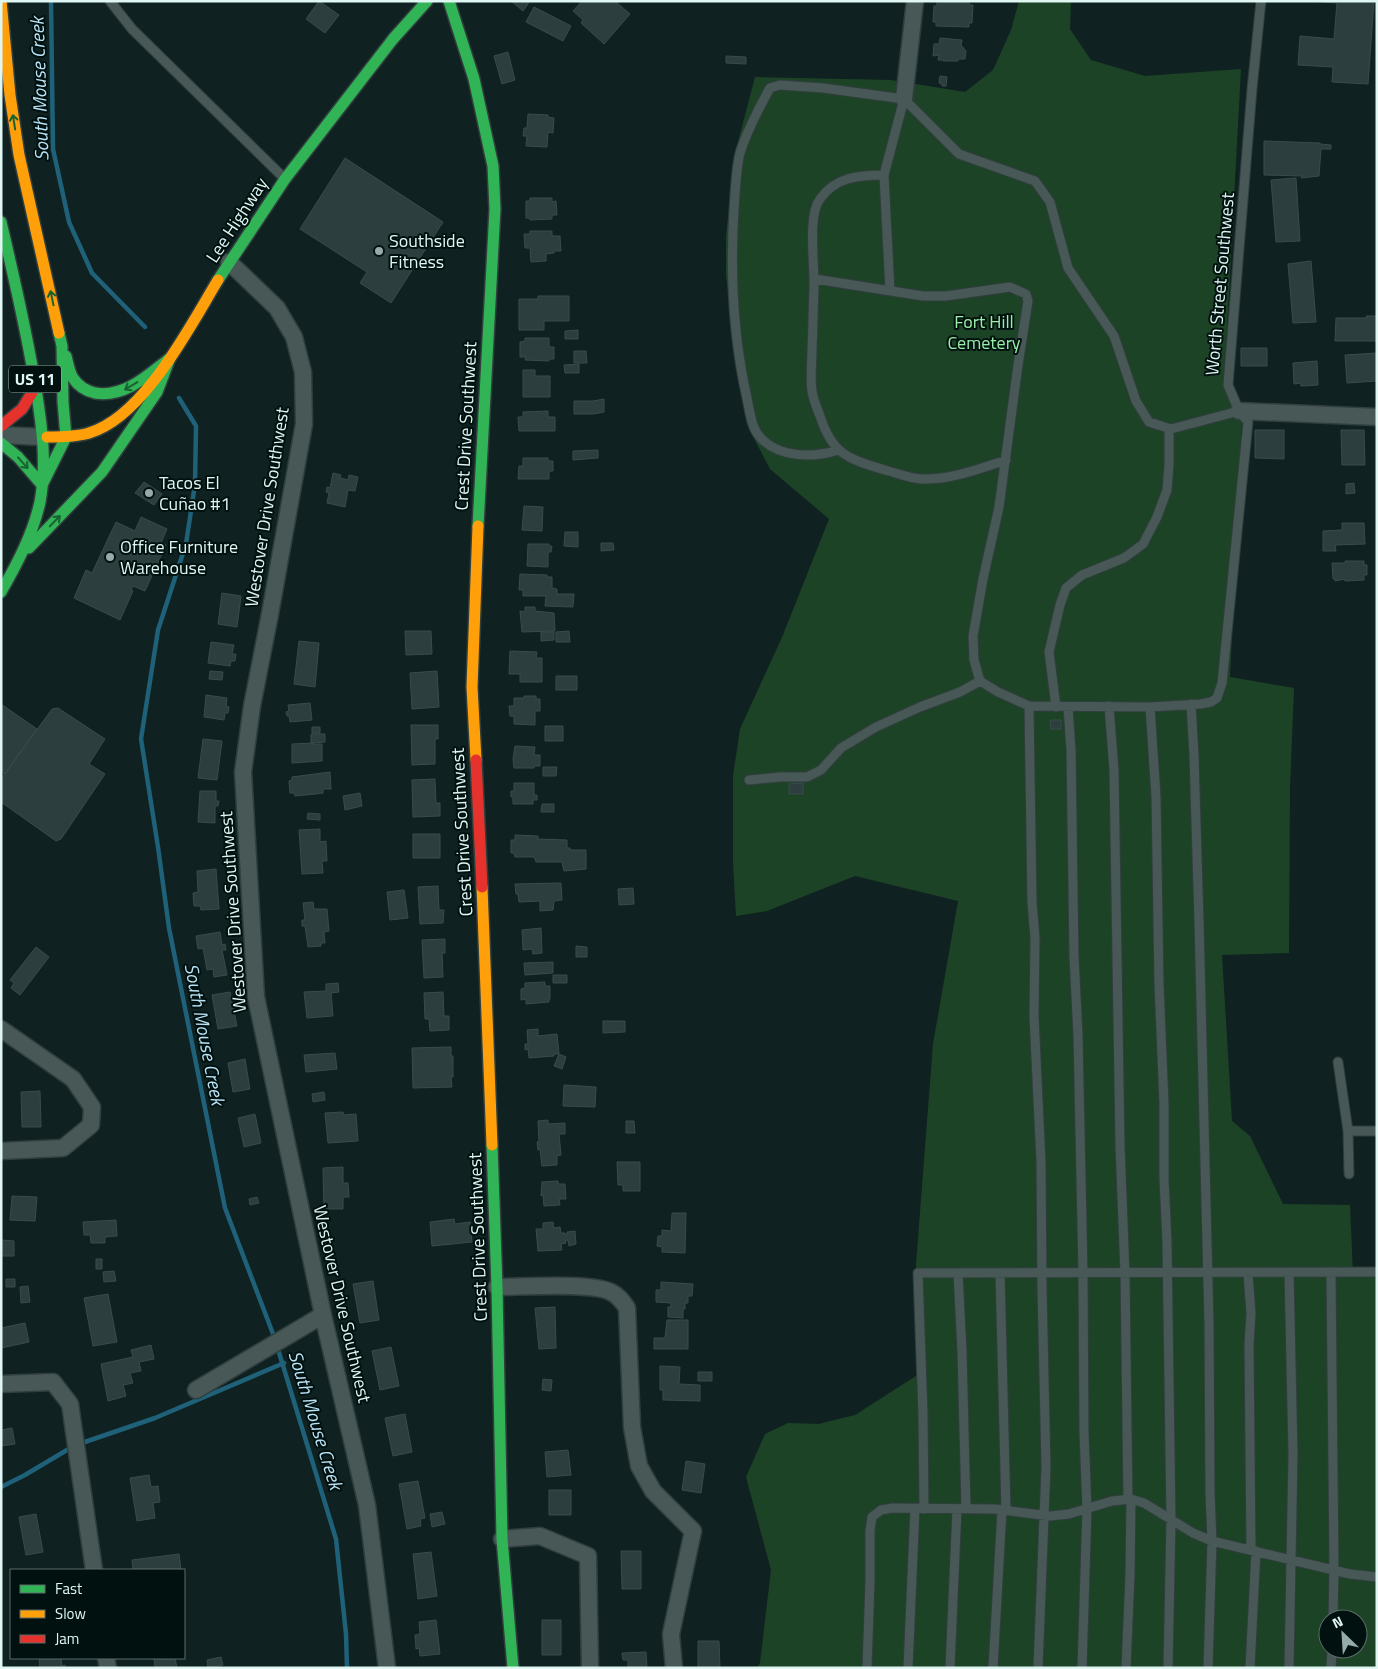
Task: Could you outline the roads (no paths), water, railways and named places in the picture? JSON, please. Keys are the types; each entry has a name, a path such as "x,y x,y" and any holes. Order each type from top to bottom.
{"main road":[{"name":"US 11","path":"1,1 15,156 62,346 66,437 42,485"},
{"name":"Lee Highway","path":"44,437 66,437 90,433 120,418 140,397 170,358 229,262 284,178 393,39 427,1"},
{"name":"Crest Drive Southwest","path":"449,1 474,79 493,166 495,209 474,604 472,687 485,936 497,1286 502,1539 513,1668"},
{"name":"US 11","path":"1,222 31,351 44,437 42,485 36,517 21,556 1,592"},
{"path":"62,346 74,379 86,390 102,395 116,394 130,388 170,358"},
{"path":"21,556 102,472 157,392 170,358"},
{"path":"1,426 28,402 36,386"},
{"path":"1,443 18,457 42,485"}],"street":[{"path":"904,100 914,1"},
{"name":"Westover Drive Southwest","path":"229,262 277,308 294,337 303,372 304,424 252,706 243,772 256,997 322,1315 367,1504 387,1668"},
{"path":"1239,411 1377,417"},
{"path":"1,435 44,437"},
{"path":"1,1029 73,1080 92,1107 91,1125 64,1148 1,1151"},
{"path":"497,1286 609,1290 620,1297 627,1308 632,1427 639,1466 653,1490 693,1531 671,1634 674,1668"},
{"path":"196,1390 322,1315"},
{"path":"1,1384 53,1382 70,1404 94,1569"},
{"path":"502,1539 540,1536 588,1556 590,1668"}],"lane":[{"path":"110,1 132,29 284,178"},
{"name":"Worth Street Southwest","path":"1191,704 1211,702 1217,698 1222,683 1248,422 1239,411 1228,385 1261,1"},
{"path":"838,450 827,454 795,454 772,448 754,428 739,360 733,294 732,253 740,154 759,108 770,88 780,85 823,88 904,100 959,154 1035,181 1050,202 1068,268 1114,336 1136,401 1149,422 1169,429 1239,411"},
{"path":"890,292 884,175 904,100"},
{"path":"884,175 866,175 838,182 825,192 818,201 814,214 815,279 812,392 824,429 838,450 846,456 870,466 921,479 949,476 1006,460"},
{"path":"815,279 923,296 946,296 1010,287 1026,294 1028,301 999,507 973,636 974,660 980,681 998,692 1029,706 1150,707 1191,704 1195,785 1208,1272 1212,1541 1208,1668"},
{"path":"1056,707 1049,652 1066,588 1082,574 1124,558 1143,544 1157,517 1167,490 1169,429"},
{"path":"749,780 807,777 821,770 842,748 876,727 920,707 960,692 980,681"},
{"path":"1029,706 1031,893 1035,938 1034,1025 1041,1162 1046,1467 1038,1668"},
{"path":"1109,706 1114,770 1120,1146 1125,1273 1130,1575 1126,1668"},
{"path":"1068,707 1071,760 1087,1509 1082,1668"},
{"path":"1150,707 1156,796 1167,1272 1171,1520 1168,1668"},
{"path":"1338,1062 1348,1131 1349,1174"},
{"path":"1348,1131 1377,1131"},
{"path":"1289,1272 1293,1454 1289,1668"},
{"path":"1331,1272 1333,1609"},
{"path":"908,1668 920,1508 923,1414 918,1273 1377,1272"},
{"path":"950,1668 962,1509 962,1352 958,1273"},
{"path":"993,1668 1004,1510 1000,1273"},
{"path":"1248,1273 1251,1314 1249,1344 1254,1551 1250,1668"},
{"path":"867,1668 870,1531 872,1517 881,1510 920,1508 1004,1510 1044,1515 1069,1514 1112,1501 1129,1500 1144,1504 1212,1541 1350,1574 1377,1577"}],"waterway":[{"name":"South Mouse Creek","path":"51,1 53,149 69,222 92,273 145,327"},
{"name":"South Mouse Creek","path":"179,398 196,426 195,484 186,544 158,630 141,739 169,928 225,1208 275,1339"},
{"name":"South Mouse Creek","path":"277,1346 336,1539 346,1634 347,1668"},
{"path":"79,1444 155,1418 284,1363"},
{"path":"1,1487 72,1447"}],"place":[{"name":"Southside Fitness","path":"379,251"},
{"name":"Tacos El Cuñao #1","path":"149,493"},
{"name":"Office Furniture Warehouse","path":"110,557"}],"park label":[{"name":"Fort Hill Cemetery","path":"984,332"}]}
